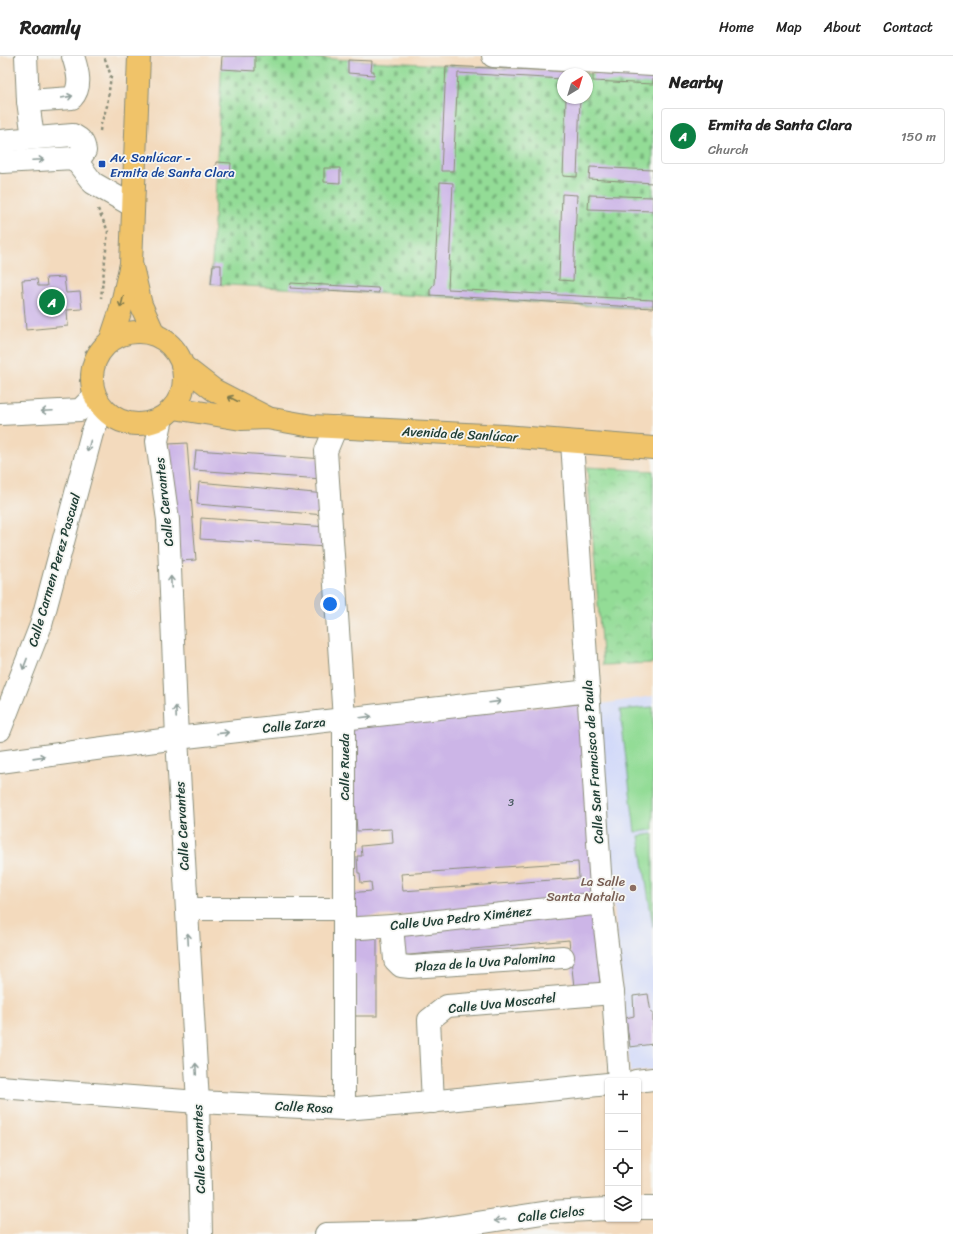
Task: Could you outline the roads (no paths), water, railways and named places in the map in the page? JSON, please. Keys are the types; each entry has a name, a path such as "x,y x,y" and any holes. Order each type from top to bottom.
{"main road":[{"path":"103,339 124,333 139,331 154,334 167,341 183,366 185,380 182,395 168,413 147,424 131,425 116,419 92,397 91,380 93,364 100,350 103,339 120,312 131,264 139,56"},
{"path":"131,264 141,305 154,334"},
{"path":"183,366 214,390 267,418"},
{"path":"168,413 241,419 267,418"},
{"name":"Avenida de Sanlúcar","path":"267,418 312,426 504,436 653,448"}],"street":[{"path":"26,56 28,101 33,138"},
{"path":"28,101 72,98 76,94 79,83 77,68 73,56"},
{"path":"493,56 653,65"},
{"path":"0,142 73,135 80,139 84,144 85,151 81,157 74,158 0,161"},
{"path":"74,158 93,183 133,206"},
{"path":"0,414 80,410 92,397"},
{"name":"Calle Carmen Perez Pascual","path":"0,730 41,625 92,433 92,397"},
{"name":"Calle Cervantes","path":"168,413 157,441 168,520 177,738 198,1102 201,1234"},
{"name":"Calle Rueda","path":"336,427 326,452 344,719 344,1109"},
{"name":"Calle San Francisco de Paula","path":"572,442 602,903 613,993 619,1078"},
{"name":"Calle Zarza","path":"0,762 177,738 589,691"},
{"name":"Calle Uva Pedro Ximénez","path":"187,909 344,919 392,926 602,903"},
{"name":"Plaza de la Uva Palomina","path":"392,926 395,960 401,966 410,967 564,957"},
{"name":"Calle Uva Moscatel","path":"433,1102 429,1020 447,1006 613,993"},
{"path":"641,1080 653,1079"},
{"name":"Calle Rosa","path":"0,1087 198,1102 344,1109 433,1102 605,1084"},
{"path":"641,1208 653,1208"},
{"name":"Calle Cielos","path":"326,1234 419,1232 549,1212 605,1209"}],"place":[{"name":"Av. Sanlúcar - Ermita de Santa Clara","path":"102,164"},
{"name":"Ermita de Santa Clara","path":"52,302"},
{"name":"La Salle Santa Natalia","path":"633,888"}]}
